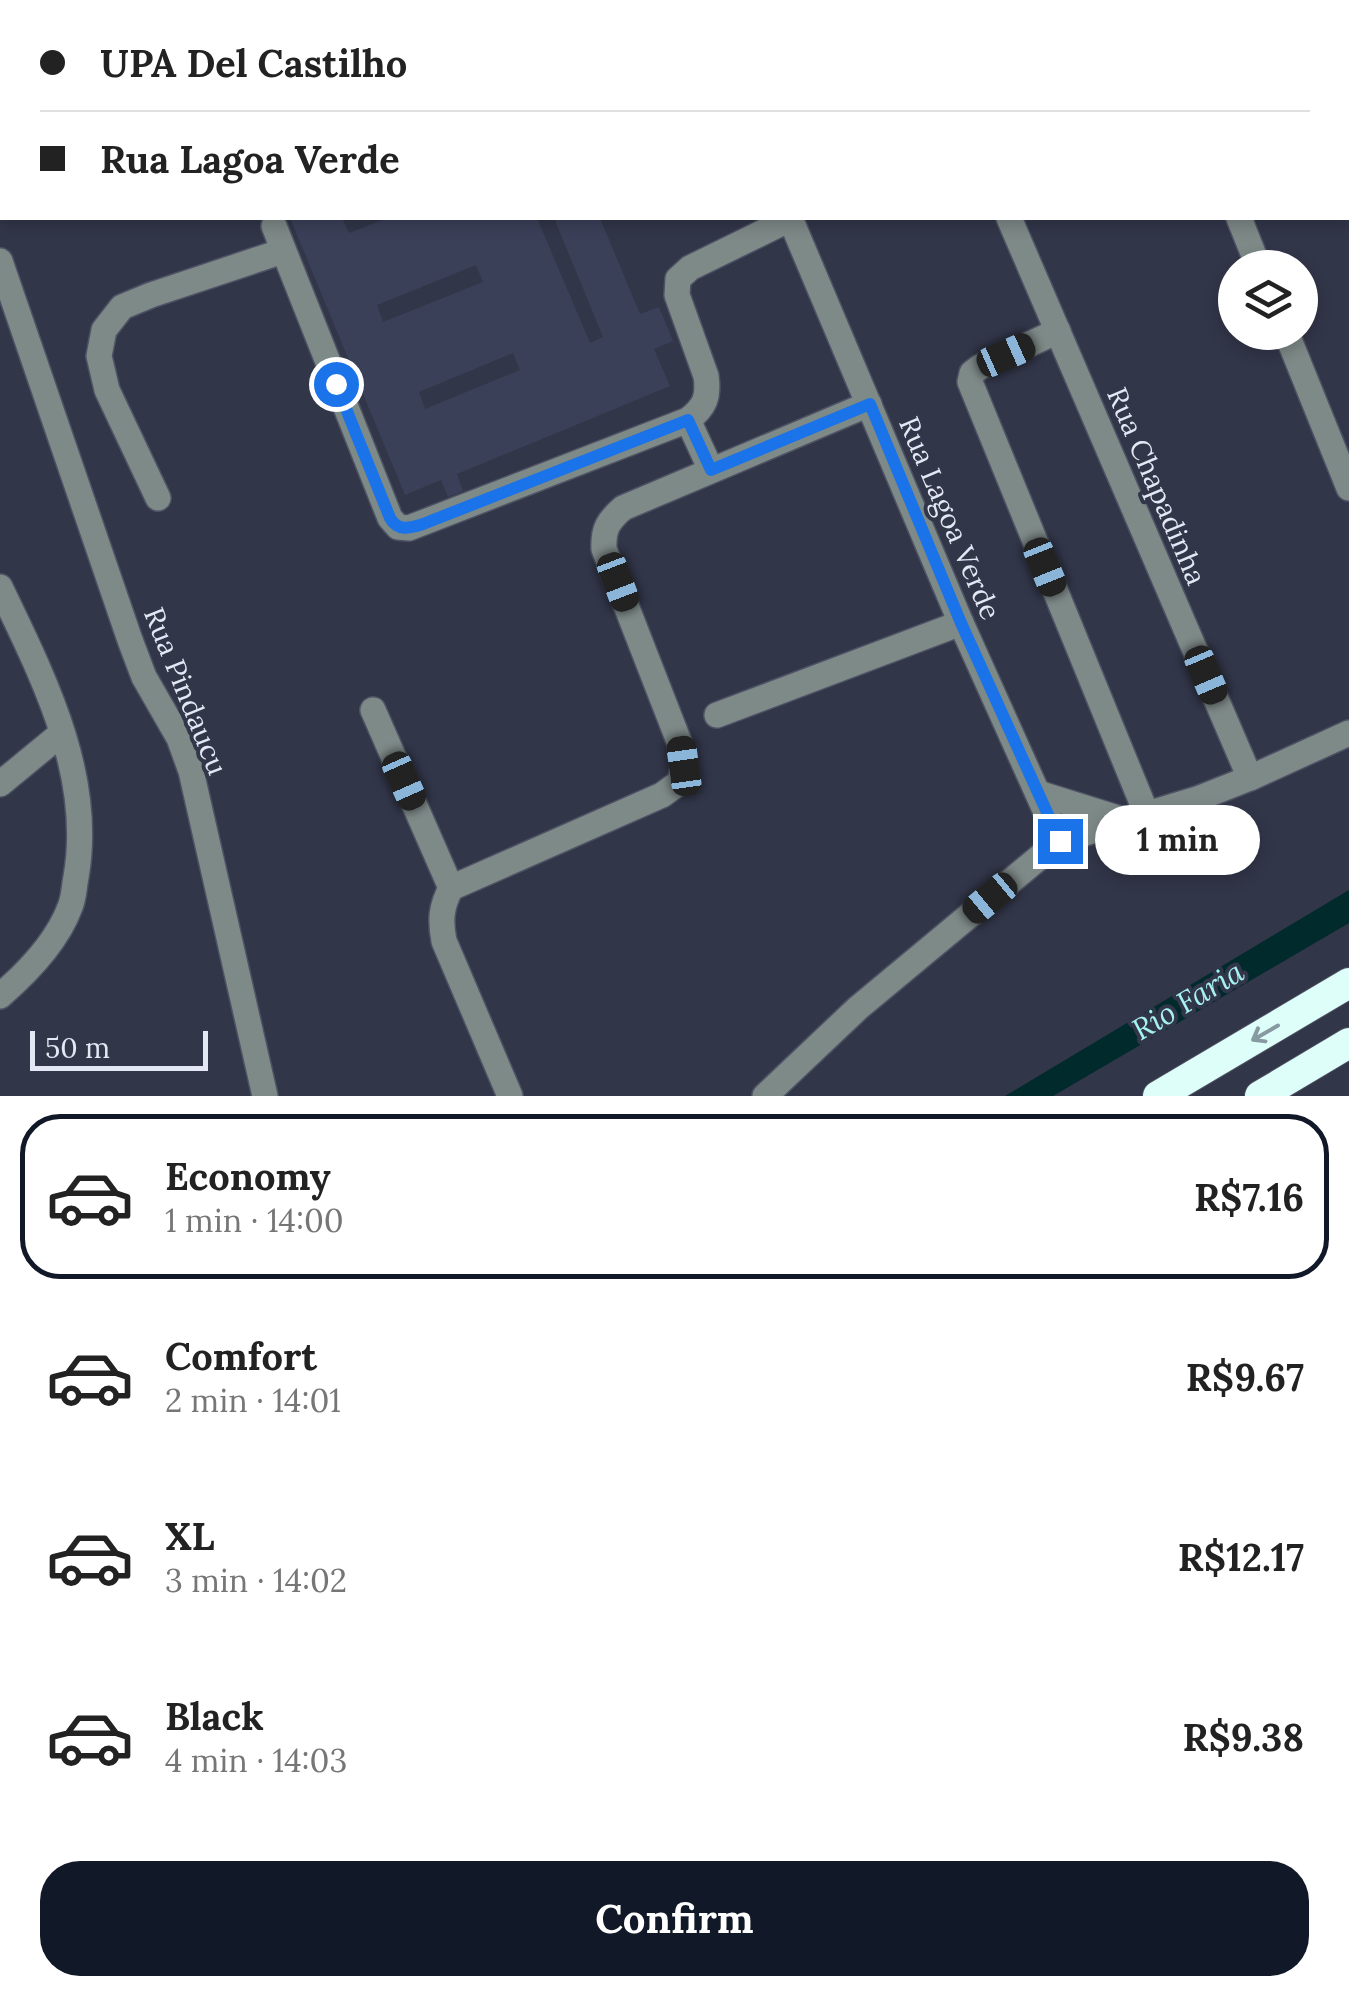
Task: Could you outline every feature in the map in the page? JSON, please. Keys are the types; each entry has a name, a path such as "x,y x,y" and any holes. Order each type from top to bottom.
{"highway":[{"path":"1158,1096 1349,983"},
{"path":"1260,1096 1349,1043"}],"street":[{"path":"274,226 390,518 398,527 409,528 688,420 706,401 708,389 677,295 678,279 690,268 786,220"},
{"name":"Rua Lagoa Verde","path":"791,220 961,623 1060,841"},
{"name":"Rua Chapadinha","path":"1010,220 1250,778"},
{"path":"1240,220 1252,250"},
{"path":"158,498 107,390 99,356 104,330 122,308 151,295 284,251"},
{"name":"Rua Pindaucu","path":"0,261 137,659 179,738 191,771 264,1096"},
{"path":"1058,332 980,367 972,373 970,382 1136,818"},
{"path":"1293,350 1349,488"},
{"path":"510,1096 444,941 440,921 451,888 662,795 680,782 684,766 680,744 604,549 603,533 609,520 623,508 870,404"},
{"path":"688,420 711,470"},
{"path":"0,587 41,674 62,733 79,798 80,852 70,906 47,948 0,996"},
{"path":"717,715 961,623"},
{"path":"372,710 451,888"},
{"path":"0,784 62,733"},
{"path":"765,1096 858,1008 1060,841 1250,778 1349,734"},
{"path":"1038,793 1136,818"}],"shaded area":[{"path":"291,220 343,220 349,233 383,220 538,220 590,343 603,337 555,220 601,220 640,314 659,307 673,341 654,349 670,386 457,474 463,491 448,497 441,480 405,495","holes":["476,265 483,282 383,322 377,305","513,353 520,370 425,409 419,392"]}],"water":[{"name":"Rio Faria","path":"1349,890 1349,923 1053,1096 1005,1096"}],"route":[{"path":"336,384 390,518 403,528 423,524 688,420 711,470 870,404 961,623 1060,841"}]}
